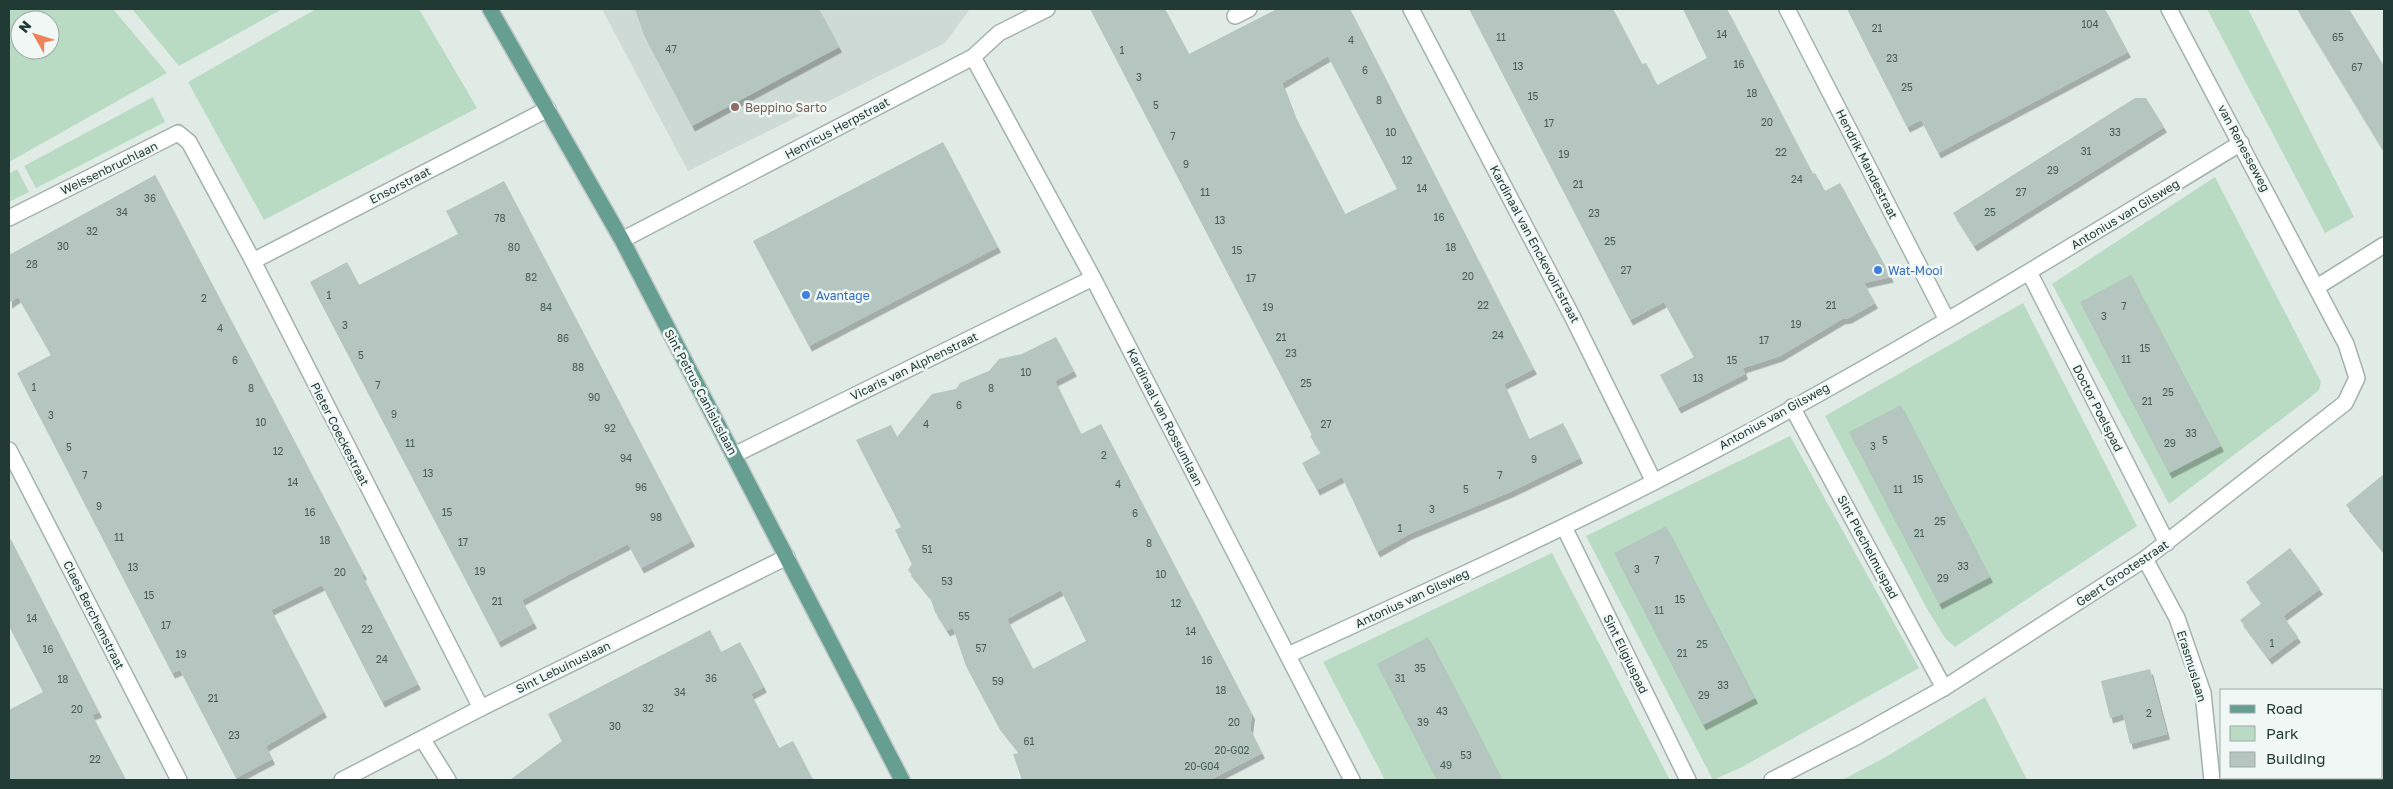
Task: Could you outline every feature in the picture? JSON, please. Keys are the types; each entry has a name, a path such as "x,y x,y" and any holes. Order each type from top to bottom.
{"main road":[{"name":"Sint Petrus Canisiuslaan","path":"490,9 622,240 902,780"}],"street":[{"name":"Henricus Herpstraat","path":"622,240 973,57 999,33 1047,9"},
{"path":"1235,16 1249,9"},
{"name":"Kardinaal van Enckevoirtstraat","path":"1411,9 1572,316 1654,482"},
{"name":"Hendrik Mandestraat","path":"1787,9 1947,320"},
{"name":"van Renesseweg","path":"2170,9 2317,287"},
{"name":"Kardinaal van Rossumlaan","path":"973,57 1093,278 1352,780"},
{"name":"Ensorstraat","path":"253,261 548,109"},
{"name":"Weissenbruchlaan","path":"9,218 178,133 189,142 200,160"},
{"name":"Antonius van Gilsweg","path":"1288,655 1564,527 1654,482 1947,320 2241,143"},
{"name":"Pieter Coeckestraat","path":"200,160 481,708"},
{"path":"2317,287 2384,245"},
{"name":"Doctor Poelspad","path":"2029,272 2167,543"},
{"name":"Vicaris van Alphenstraat","path":"734,455 1093,278"},
{"name":"Geert Grootestraat","path":"1772,780 1858,736 1944,688 2145,559 2345,404 2357,378 2346,344 2317,287"},
{"name":"Sint Plechelmuspad","path":"1792,407 1944,688"},
{"name":"Claes Berchemstraat","path":"9,450 179,780"},
{"name":"Sint Eligiuspad","path":"1564,527 1688,780"},
{"name":"Sint Lebuinuslaan","path":"342,780 423,740 481,708 787,558"},
{"name":"Erasmuslaan","path":"2145,559 2177,618 2202,693 2212,780"},
{"path":"423,740 448,780"}],"shaded area":[{"name":"Beppino Sarto","path":"602,9 970,9 945,43 688,171"}],"green space":[{"path":"9,9 113,9 167,73 9,162"},
{"path":"132,9 282,9 179,66"},
{"path":"316,9 419,9 477,108 264,220 188,82"},
{"path":"2207,9 2248,9 2354,217 2325,233"},
{"path":"153,97 165,122 36,188 24,166"},
{"path":"17,169 29,192 9,202 9,174"},
{"path":"2215,177 2321,382 2319,390 2307,400 2169,504 2052,284"},
{"path":"2023,303 2137,526 1955,647 1945,638 1926,607 1825,416"},
{"path":"1790,436 1919,668 1742,767 1713,780 1586,536"},
{"path":"1552,553 1670,780 1385,780 1323,662"},
{"path":"1985,697 2027,780 1842,780 1884,758"}],"building":[{"path":"635,9 819,9 839,47 692,126 644,35"},
{"path":"1090,9 1165,9 1189,54 1277,9 1350,9 1534,369 1504,384 1529,439 1563,423 1580,458 1510,492 1409,534 1377,552 1342,477 1317,490 1302,463 1321,453 1310,436 1312,435","holes":["1328,56 1397,189 1345,214 1293,112 1282,83"]},
{"path":"1469,9 1613,9 1642,64 1646,63 1657,85 1707,58 1683,9 1727,9 1813,174 1815,173 1825,191 1840,183 1891,277 1864,283 1875,303 1849,318 1842,319 1780,356 1743,368 1745,374 1678,408 1660,375 1694,357 1664,302 1630,320"},
{"path":"1847,9 2105,9 2128,52 1938,153 1921,120 1907,127"},
{"path":"2297,9 2349,9 2384,66 2384,152"},
{"path":"2135,98 2146,98 2164,127 1974,246 1953,213"},
{"path":"943,142 998,247 809,346 753,241"},
{"path":"155,175 364,574 362,575 418,684 382,702 322,585 271,610 324,712 266,746 272,759 236,778 180,670 172,673 17,373 51,355 18,297 9,303 9,255"},
{"path":"504,181 692,541 641,568 628,544 568,575 522,600 534,623 498,642 310,282 347,262 359,285 458,234 446,211"},
{"path":"2131,275 2221,446 2169,473 2080,302"},
{"path":"1056,337 1074,371 1055,381 1081,434 1101,424 1252,714 1250,729 1262,753 1210,780 1022,780 1013,754 1020,753 997,724 966,666 953,628 947,631 935,612 930,597 908,570 912,564 895,530 901,527 856,440 891,425 897,437 932,394 956,389 960,383 989,371 999,359 1022,354","holes":["1061,590 1086,641 1033,669 1007,619"]},
{"path":"1901,405 1990,577 1939,604 1849,432"},
{"path":"2384,474 2384,552 2346,505"},
{"path":"1666,526 1755,698 1703,725 1614,553"},
{"path":"9,536 99,712 92,715 126,780 9,780 9,710 43,692 9,626"},
{"path":"2290,548 2320,589 2283,616 2298,637 2269,659 2240,620 2262,603 2246,582"},
{"path":"710,630 721,652 740,642 764,687 751,694 779,748 793,741 813,780 510,780 562,741 548,714"},
{"path":"1428,637 1502,780 1437,780 1377,664"},
{"path":"2150,669 2167,734 2130,744 2123,714 2110,718 2101,681"}],"place":[{"name":"Beppino Sarto","path":"735,107"},
{"name":"Wat-Mooi","path":"1878,270"},
{"name":"Avantage","path":"806,295"}]}
